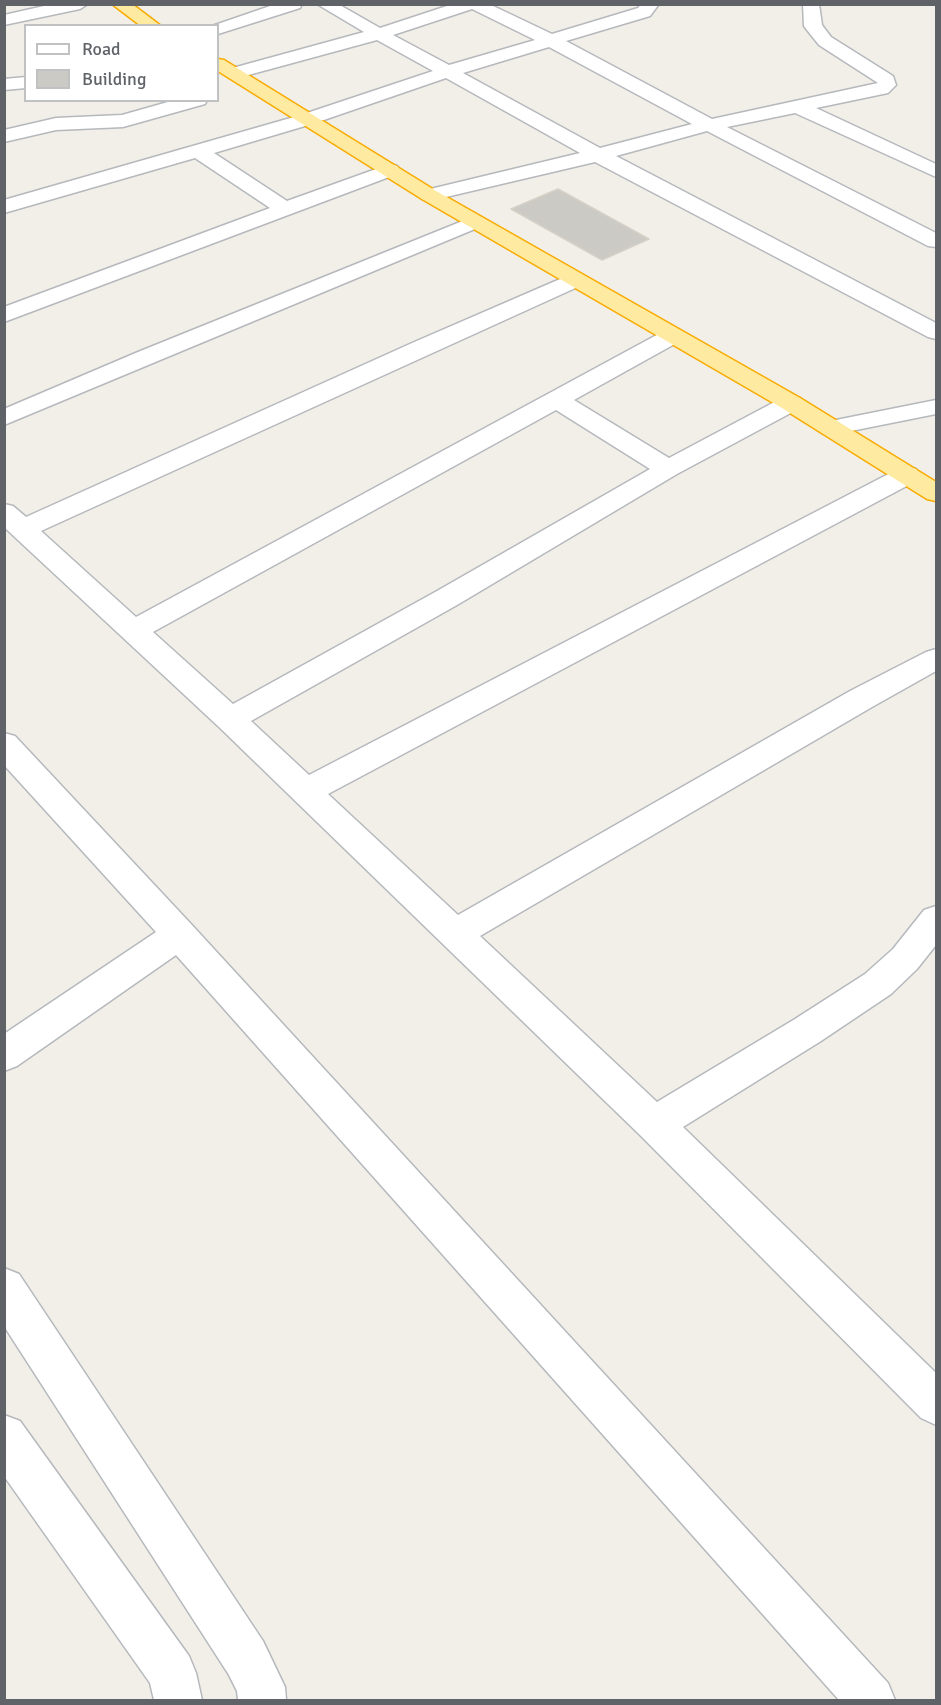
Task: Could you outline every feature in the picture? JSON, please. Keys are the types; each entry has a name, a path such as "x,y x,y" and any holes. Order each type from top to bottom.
{"highway":[{"path":"120,4 150,24"},
{"path":"233,78 308,119 429,195 574,280 790,403 936,493"}],"street":[{"path":"4,20 80,4"},
{"path":"219,29 294,4"},
{"path":"325,4 598,155 936,332"},
{"path":"233,78 473,4 552,41 709,125 936,241"},
{"path":"4,207 308,119 447,72 644,12 651,4"},
{"path":"429,195 598,155 709,125 881,89 887,85 887,80 825,41 813,26 811,4"},
{"path":"4,85 24,82"},
{"path":"4,136 56,124 123,121 191,102"},
{"path":"796,106 936,171"},
{"path":"198,151 285,209"},
{"path":"4,315 390,170"},
{"path":"4,418 156,352 475,222"},
{"path":"574,280 14,521 306,791 654,1124 936,1403"},
{"path":"133,631 672,336"},
{"path":"557,400 668,469"},
{"path":"230,719 447,598 668,469 790,403"},
{"path":"831,428 936,407"},
{"path":"306,791 907,475"},
{"path":"455,934 861,699 936,659"},
{"path":"4,744 179,934 871,1701"},
{"path":"654,1124 808,1030 878,984 905,959 936,920"},
{"path":"4,1055 179,934"},
{"path":"4,1288 246,1658 261,1687 262,1701"},
{"path":"4,1437 172,1673 178,1701"}],"building":[{"path":"558,189 649,239 602,260 511,209"}]}
